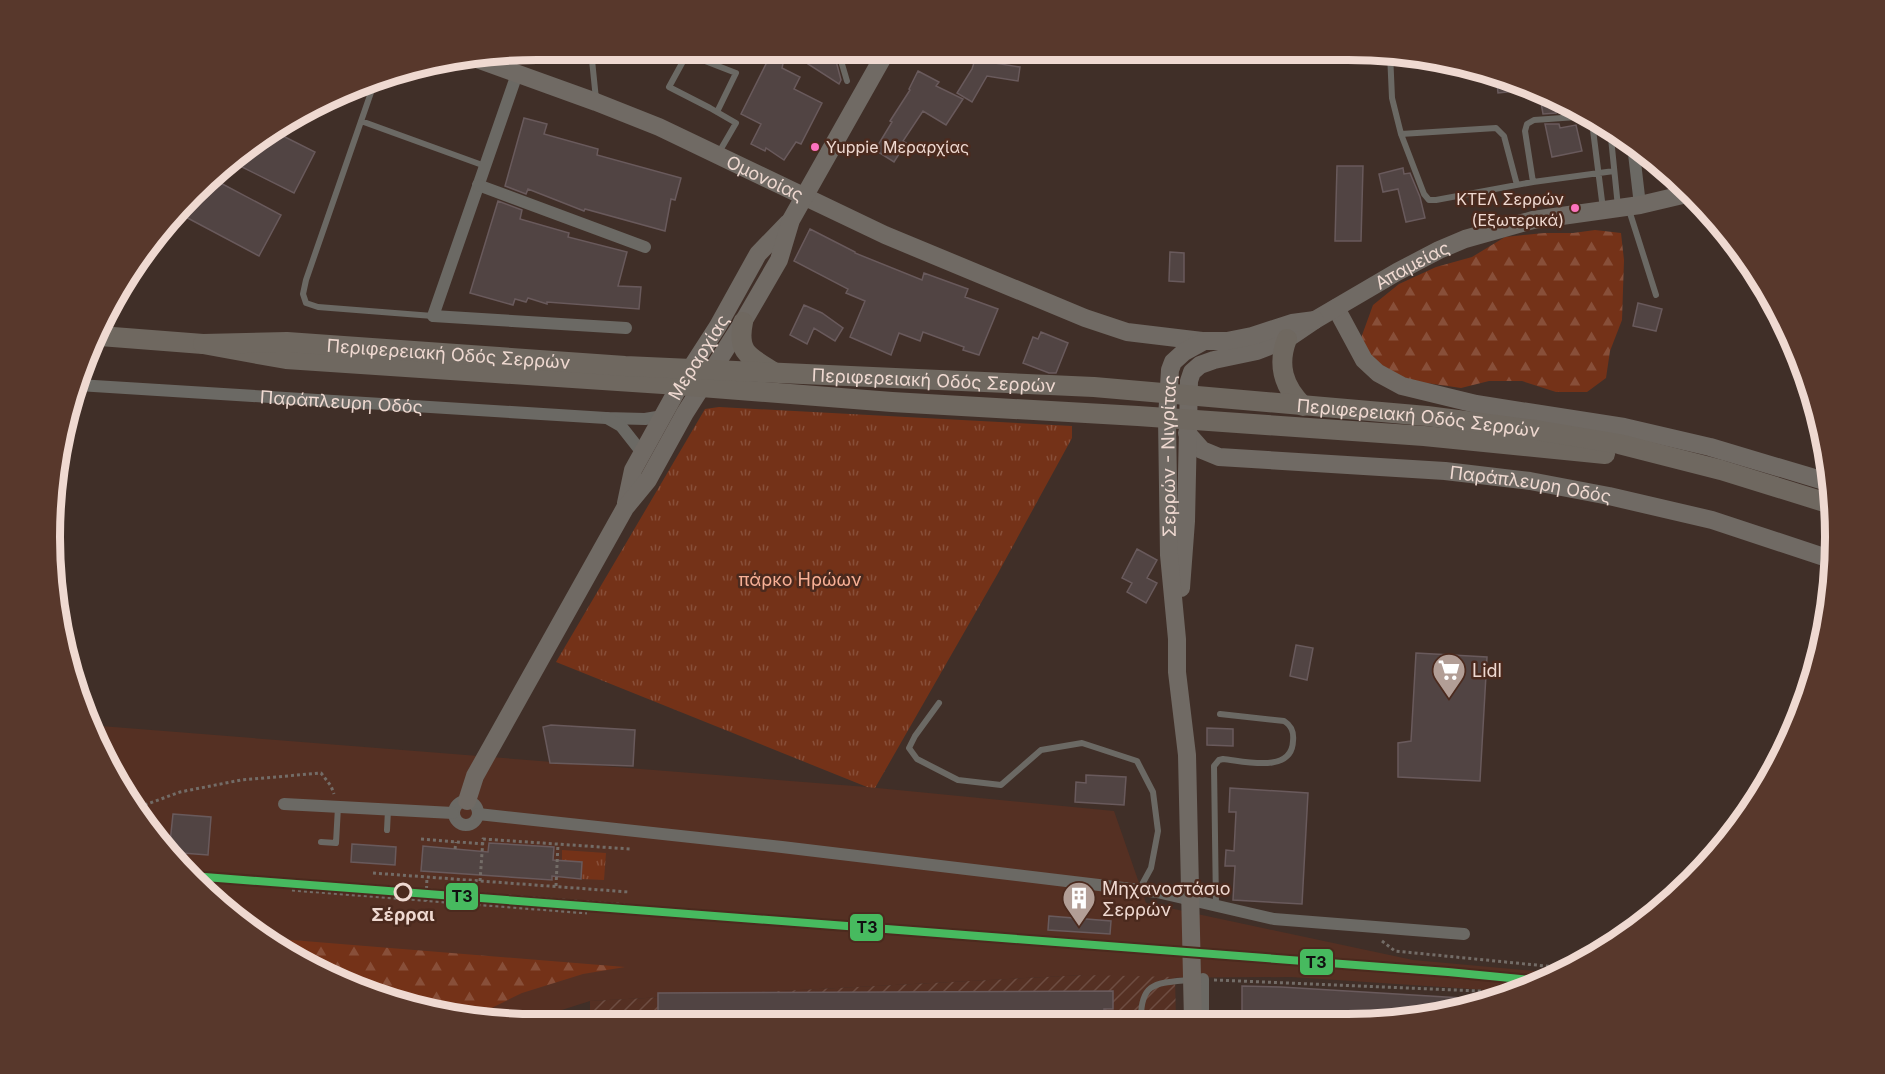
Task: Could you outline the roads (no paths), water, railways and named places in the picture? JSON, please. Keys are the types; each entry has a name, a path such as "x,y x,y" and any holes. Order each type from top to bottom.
{"main road":[{"name":"Μεραρχίας","path":"472,808 475,776 625,508 648,480 701,387 743,322 778,260 791,220 881,60"},
{"name":"Ομονοίας","path":"491,62 659,128 894,239 1049,304 1127,332 1168,339 1204,341"},
{"name":"Απαμείας","path":"1315,320 1419,260 1465,239 1533,220 1622,208 1680,195"},
{"name":"Μεραρχίας","path":"625,508 633,470 680,385 718,326 759,254 791,220"},
{"path":"1336,308 1364,360 1378,373 1402,386 1466,402 1635,430 1710,447 1822,480"},
{"name":"Σερρών - Νιγρίτας","path":"1177,639 1170,555 1167,418 1170,370 1173,362 1184,351 1204,341 1227,341 1252,336 1292,322 1315,320"},
{"name":"Σερρών - Νιγρίτας","path":"1193,1014 1187,755 1177,672 1187,426 1192,372 1200,365 1214,360 1257,351 1287,339 1315,320"},
{"path":"743,322 740,338 742,349 748,356 774,373"},
{"name":"Περιφερειακή Οδός Σερρών","path":"104,336 203,344 286,359 680,385 892,402 1167,418 1187,426 1424,436 1617,456 1662,456"},
{"path":"1287,339 1282,358 1282,374 1288,387 1303,406"},
{"name":"Περιφερειακή Οδός Σερρών","path":"203,344 287,342 691,369 979,380 1168,393 1427,416 1485,422 1619,444 1721,470 1824,503"},
{"path":"1187,426 1202,450 1220,457"},
{"path":"1186,488 1202,464 1220,457"},
{"name":"Παράπλευρη Οδός","path":"1220,457 1434,470 1530,481 1609,496 1712,520 1824,557"}],"street":[{"path":"517,74 433,316 626,328"},
{"path":"1622,208 1631,154"},
{"path":"478,185 645,247"},
{"name":"Παράπλευρη Οδός","path":"85,385 606,418 663,416"},
{"path":"606,418 621,426 643,454"},
{"path":"284,804 453,813"},
{"path":"453,813 456,805 1139,891 1173,896 1274,919 1464,934"},
{"path":"453,813 459,823 467,825 474,822 472,808"},
{"path":"1203,979 1203,1014"}],"lane":[{"path":"592,60 596,102"},
{"path":"684,60 669,87 736,123 718,155"},
{"path":"702,60 736,73 717,112"},
{"path":"841,60 847,81"},
{"path":"1390,62 1392,98 1401,134 1424,194 1429,200 1614,171"},
{"path":"372,89 305,284 304,300 309,305 318,308 433,316"},
{"path":"1533,182 1525,131 1527,124 1534,120 1573,117"},
{"path":"361,121 485,166"},
{"path":"1592,127 1598,173 1622,208"},
{"path":"1401,134 1496,128 1504,136 1517,185"},
{"path":"1611,139 1614,171 1622,208 1656,295"},
{"path":"939,703 909,748 917,759 958,780 1001,784 1041,750 1083,742 1137,760 1153,792 1158,831 1151,868 1139,891"},
{"path":"1216,907 1214,766 1223,759 1277,762 1288,756 1292,750 1294,737 1291,727 1284,720 1220,714"},
{"path":"321,842 336,843 338,807"},
{"path":"387,830 388,810"},
{"path":"1141,1014 1143,997 1149,988 1157,983 1203,979"}],"place":[{"name":"Yuppie Μεραρχίας","path":"815,147"},
{"name":"ΚΤΕΛ Σερρών (Εξωτερικά)","path":"1575,208"},
{"name":"Lidl","path":"1449,699"},
{"name":"Σέρραι","path":"403,892"},
{"name":"Μηχανοστάσιο Σερρών","path":"1079,927"}],"park label":[{"name":"πάρκο Ηρώων","path":"800,579"}]}
